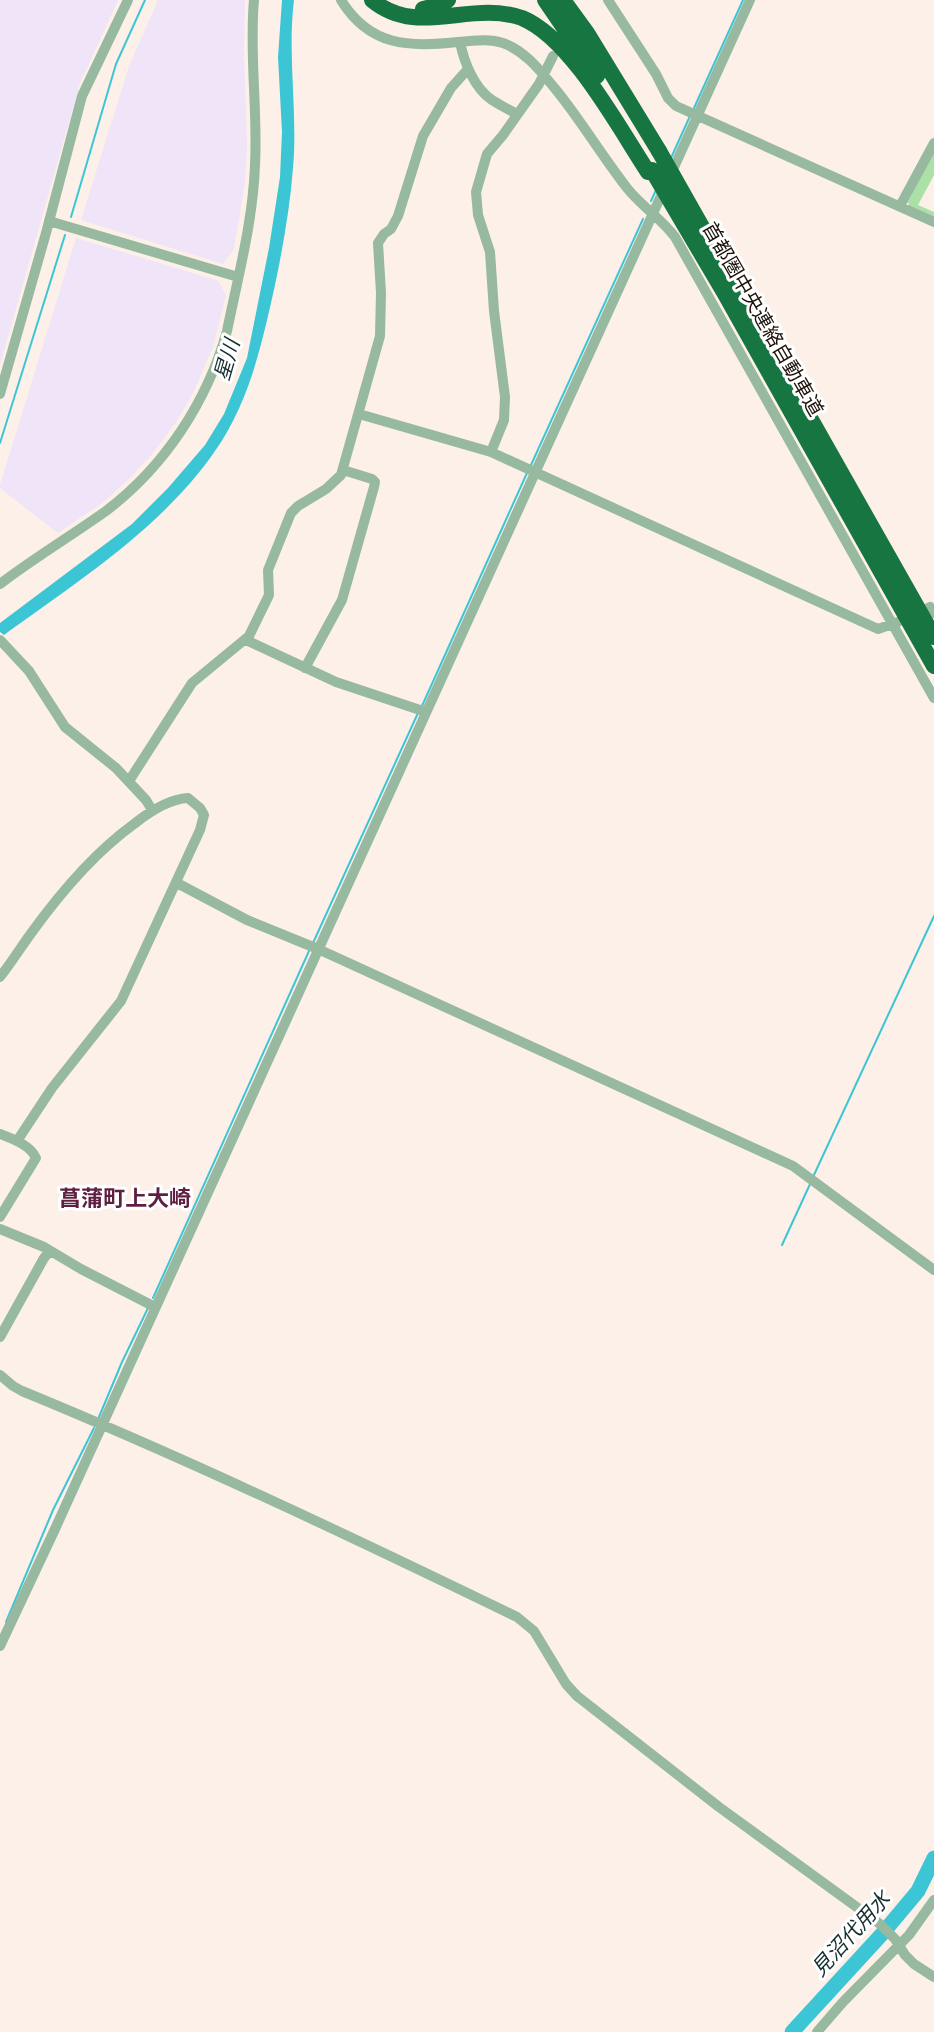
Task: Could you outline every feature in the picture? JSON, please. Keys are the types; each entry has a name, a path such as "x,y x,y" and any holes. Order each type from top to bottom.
{"highway":[{"path":"372,0 381,7 403,16 418,18 490,11 506,13 531,22 555,40 586,78 650,171"},
{"path":"384,0 400,7 421,9 448,0"},
{"name":"首都圏中央連絡自動車道","path":"545,0 626,122 650,171 706,262 934,666"},
{"name":"首都圏中央連絡自動車道","path":"563,0 587,33 659,152 934,637"}],"street":[{"path":"0,394 82,96 128,0"},
{"path":"0,584 106,510 142,479 171,445 204,392 221,351 248,225 256,141 252,38 254,0"},
{"path":"341,0 360,23 386,39 419,46 487,40 506,45 524,54 544,75 588,132 628,190 675,237 934,698"},
{"path":"608,0 656,74 668,99 676,106 934,222"},
{"path":"0,1646 750,0"},
{"path":"460,42 468,69 490,99 517,114"},
{"path":"491,452 504,420 505,397 494,311 490,252 475,199 487,154 539,84 553,56"},
{"path":"129,782 192,682 249,636 269,595 268,570 288,518 298,506 335,482 343,470 380,336 381,293 378,243 391,229 398,216 423,136 451,88 468,69"},
{"path":"900,206 934,143"},
{"path":"49,221 238,277"},
{"path":"359,414 491,452 878,630 930,607 934,613"},
{"path":"305,668 342,600 375,482 343,470"},
{"path":"0,640 29,671 65,728 102,756 146,800 152,810"},
{"path":"246,640 336,682 426,712"},
{"path":"0,977 32,932 94,857 118,836 152,810 176,800 188,798 203,812 204,818 200,830 121,1001 52,1088 17,1141"},
{"path":"177,883 248,920 318,948 793,1166 934,1270"},
{"path":"0,1134 17,1141 32,1152 36,1158 0,1217"},
{"path":"0,1229 51,1251 155,1307"},
{"path":"0,1337 44,1258 51,1251"},
{"path":"0,1375 22,1391 101,1424 518,1617 534,1631 566,1684 577,1696 719,1807 882,1926 914,1964 934,1977"},
{"path":"817,2032 909,1935 934,1900"}],"shaded area":[{"path":"0,0 118,0 80,83 0,365"},
{"path":"158,0 245,0 247,148 245,182 234,249 223,264 81,220 129,66"},
{"path":"76,238 216,280 226,295 213,347 193,393 176,422 153,453 128,480 102,503 58,533 0,488 0,485"}],"green space":[{"path":"934,151 934,175 918,205 934,212 934,217 909,206 908,202"}],"water":[{"path":"282,0 294,0 292,183 275,285 246,392 215,451 170,505 117,552 4,635 0,632 0,623 132,524 168,488 205,445 224,414 247,358 269,248 280,177 282,132 278,57"}],"waterway":[{"path":"71,217 116,64 145,0"},
{"path":"694,108 743,0"},
{"path":"671,158 690,116"},
{"path":"651,201 656,190"},
{"path":"531,465 643,219"},
{"path":"0,443 65,235"},
{"path":"422,706 527,473"},
{"path":"313,943 418,713"},
{"path":"813,1177 934,916"},
{"path":"153,1298 309,951"},
{"path":"782,1245 811,1182"},
{"path":"99,1417 148,1308"},
{"path":"6,1622 53,1510 94,1428"},
{"name":"見沼代用水","path":"792,2032 882,1934 918,1891 934,1858"}],"district":[{"name":"菖蒲町上大崎","path":"125,1198"}],"water label":[{"name":"星川","path":"227,360"}]}
